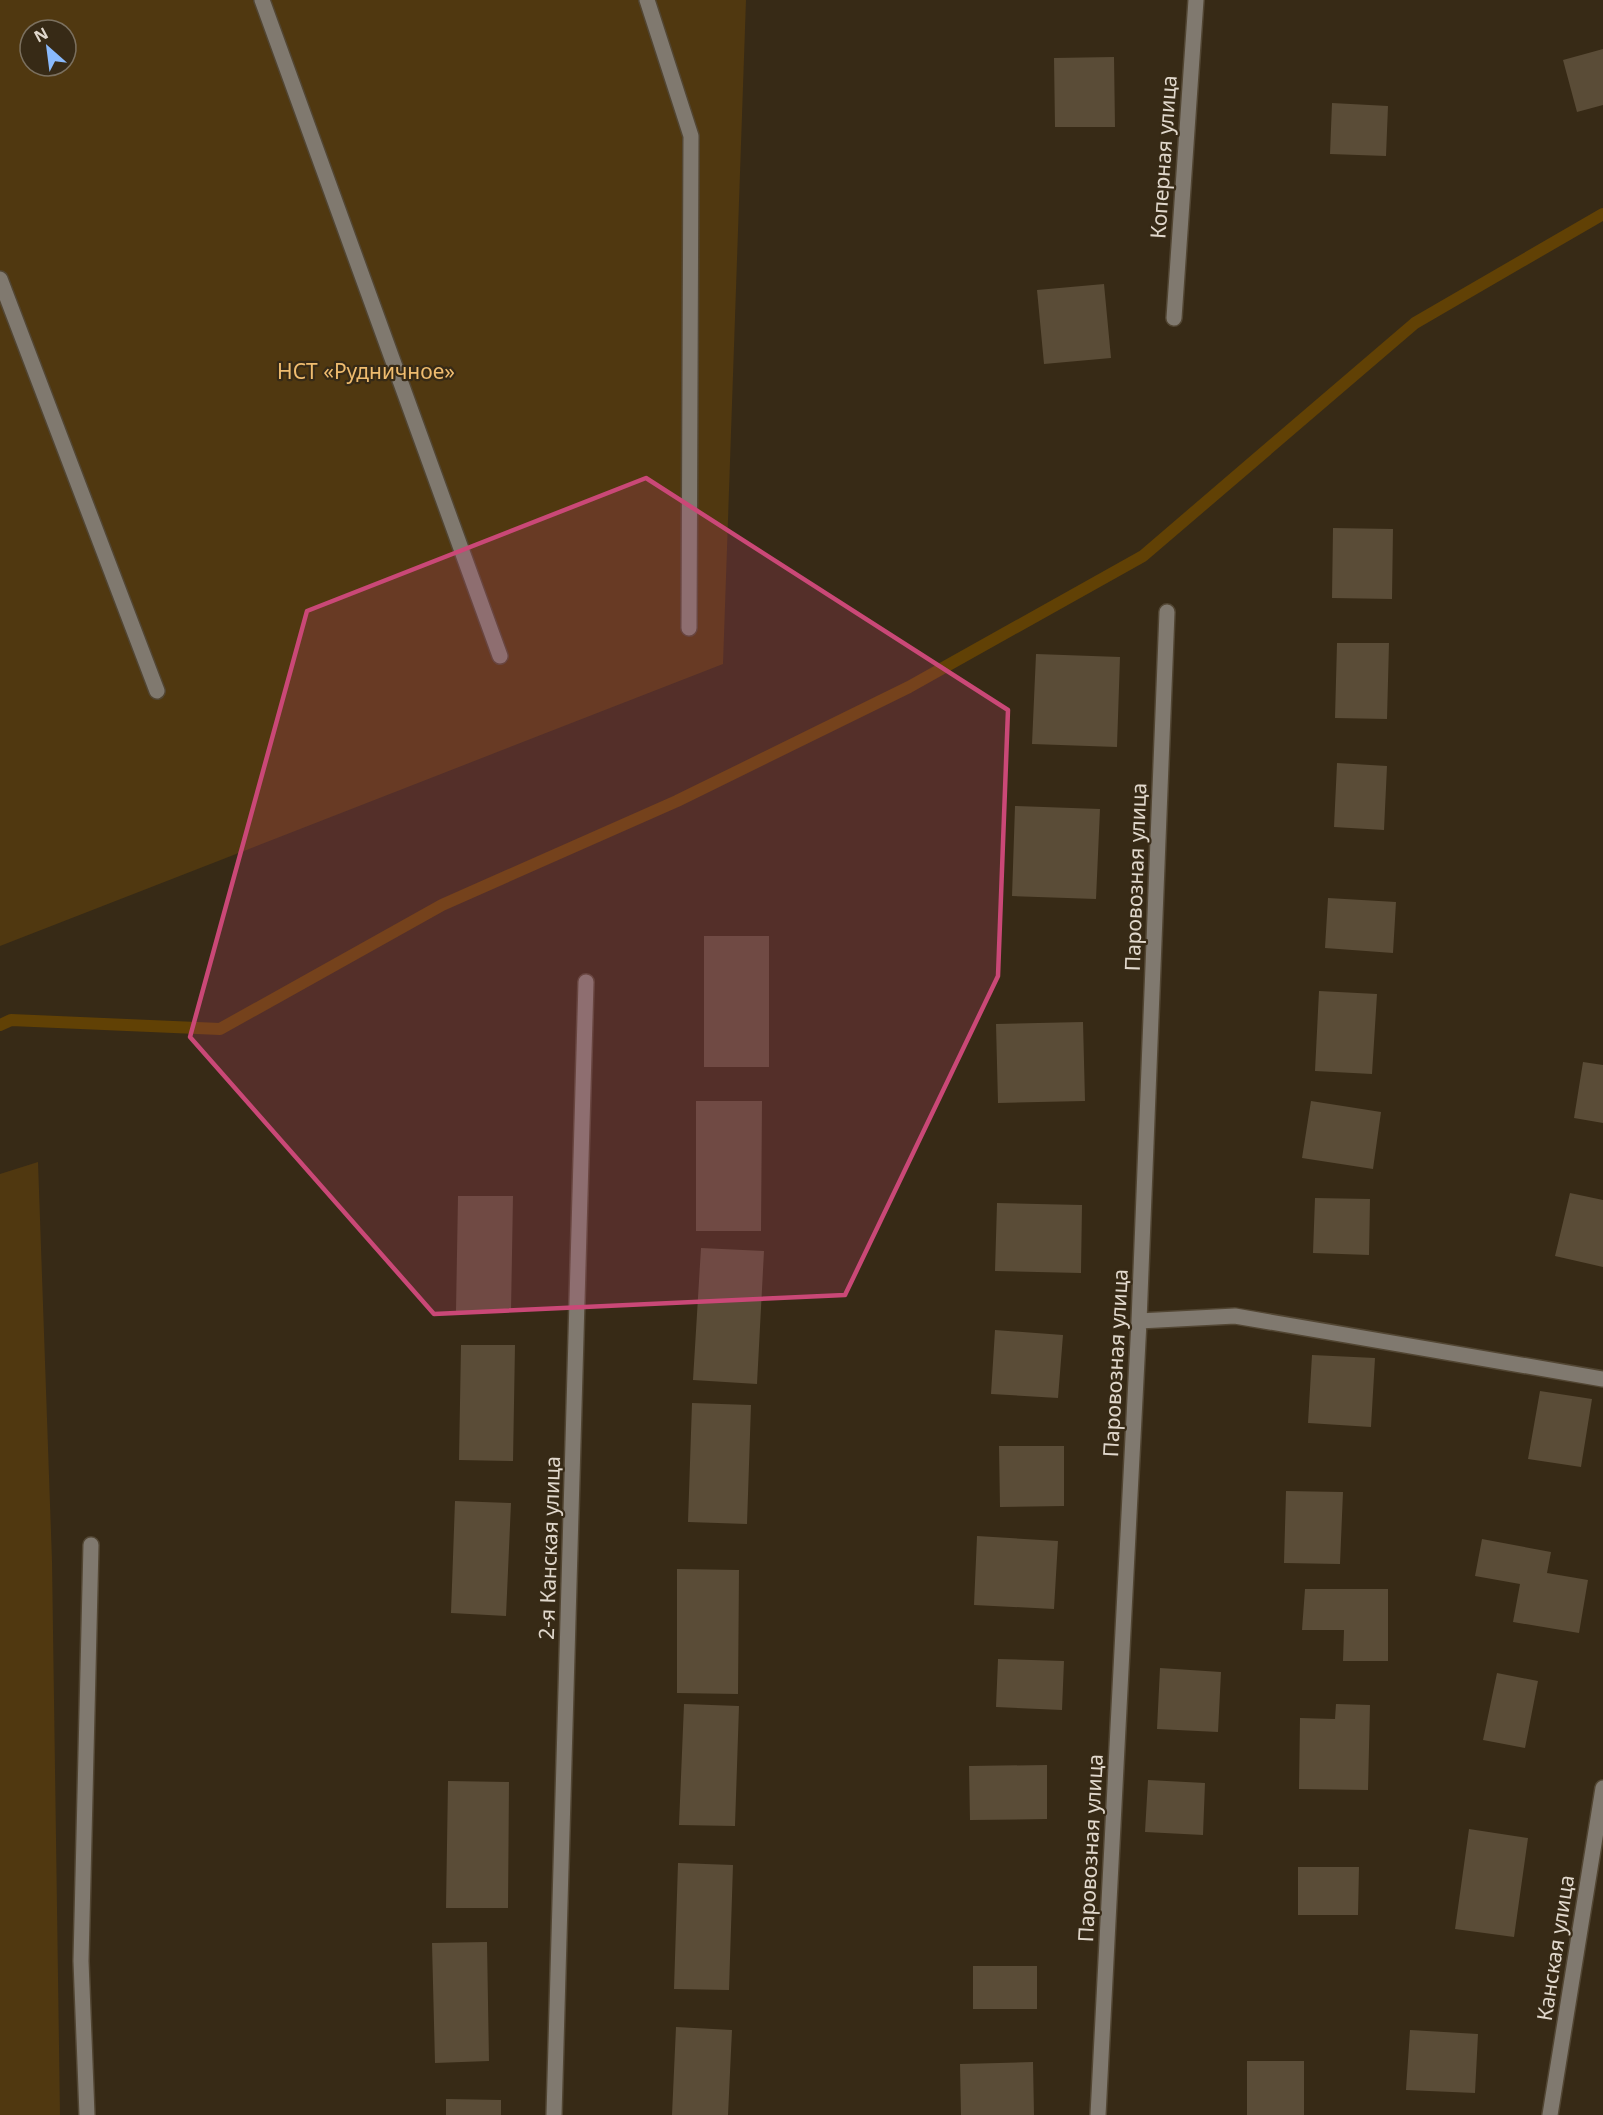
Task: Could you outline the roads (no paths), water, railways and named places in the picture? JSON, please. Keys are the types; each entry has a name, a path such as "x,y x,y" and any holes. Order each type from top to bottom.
{"street":[{"path":"262,0 500,656"},
{"path":"647,0 691,136 689,628"},
{"name":"Коперная улица","path":"1174,318 1196,0"},
{"path":"0,279 157,691"},
{"name":"Паровозная улица","path":"1098,2115 1139,1321 1167,612"},
{"name":"2-я Канская улица","path":"554,2115 586,981"},
{"path":"1139,1321 1236,1316 1603,1379"},
{"path":"87,2115 81,1961 91,1545"},
{"name":"Канская улица","path":"1550,2115 1603,1788"}],"waterway":[{"path":"0,1025 11,1020 220,1029 442,905 677,801 909,687 1143,556 1415,323 1603,214"}],"park label":[{"name":"НСТ «Рудничное»","path":"366,372"}]}
